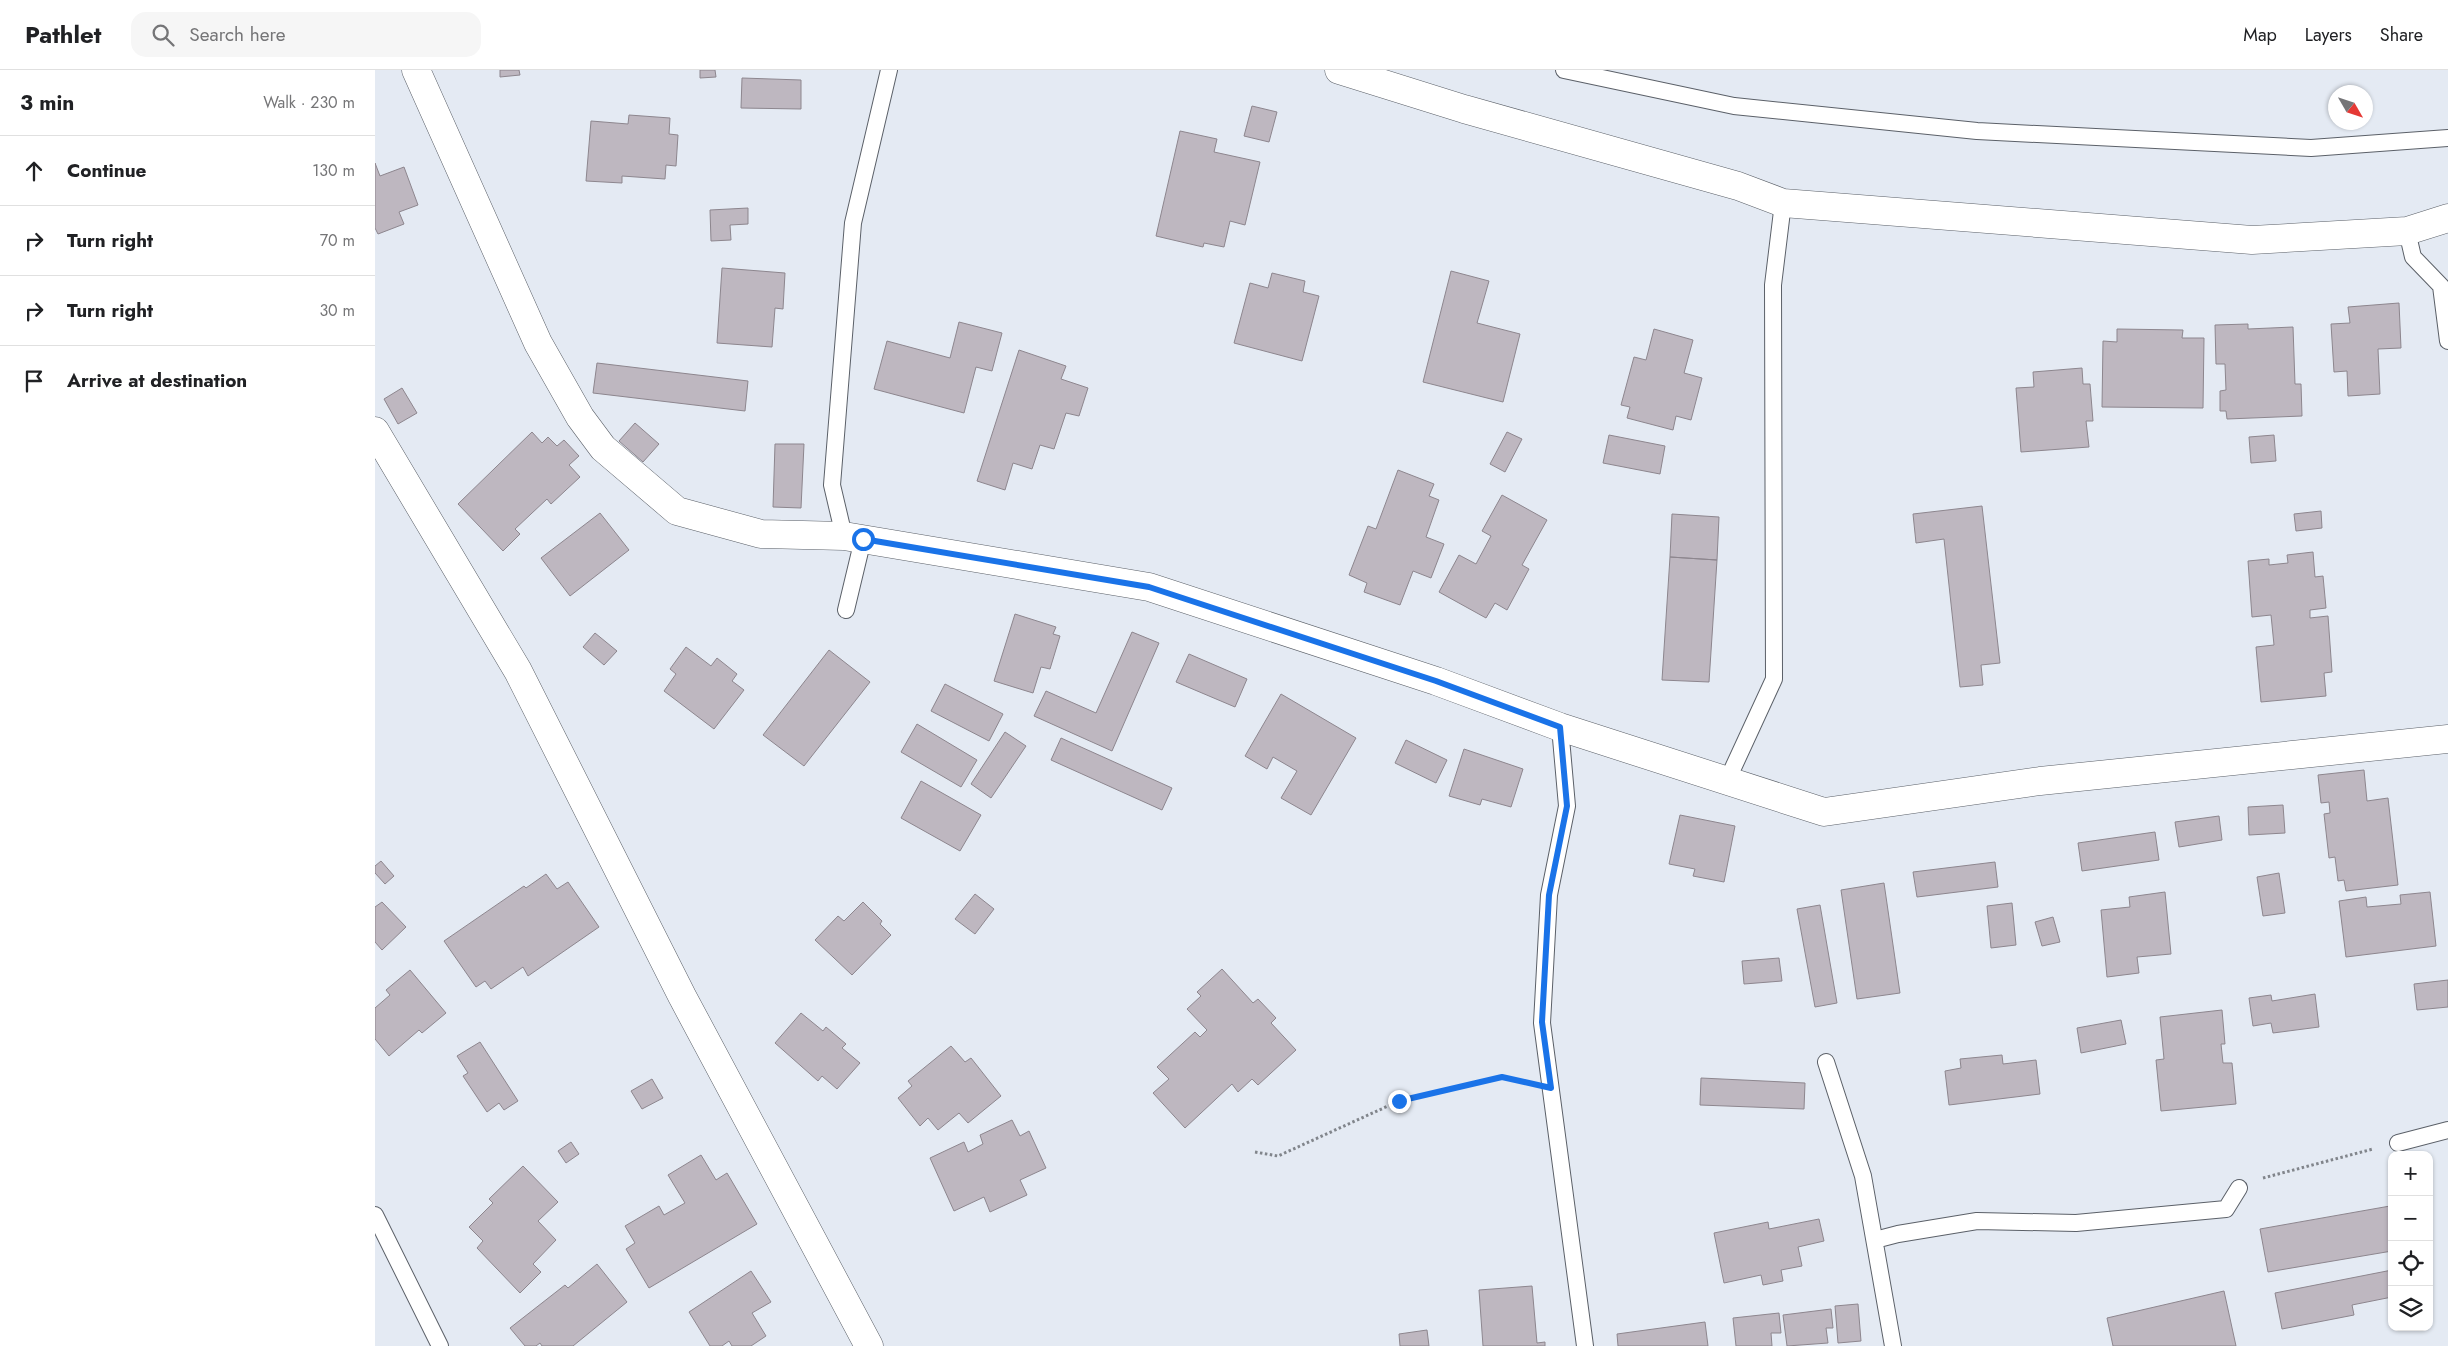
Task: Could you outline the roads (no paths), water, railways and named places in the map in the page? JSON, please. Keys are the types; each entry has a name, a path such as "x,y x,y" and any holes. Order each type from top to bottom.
{"street":[{"path":"416,70 538,343 580,417 603,448 677,511 761,534 853,537 1149,587 1436,681 1560,727 1824,812 2040,781 2448,739"},
{"path":"1339,70 1464,109 1738,186 1783,203 2251,240 2407,231 2448,218"},
{"path":"375,431 518,671 682,996 869,1346"}],"lane":[{"path":"846,610 853,537 832,484 853,223 889,70"},
{"path":"1564,70 1733,106 1977,131 2311,148 2448,138"},
{"path":"1727,781 1775,678 1773,286 1783,203"},
{"path":"2407,231 2413,257 2441,286 2448,341"},
{"path":"1560,727 1567,806 1549,895 1542,1022 1585,1346"},
{"path":"1826,1062 1863,1176 1893,1346"},
{"path":"2398,1142 2448,1130"},
{"path":"1875,1240 1898,1234 1977,1221 2076,1223 2226,1209 2239,1188"},
{"path":"375,1215 440,1346"}]}
